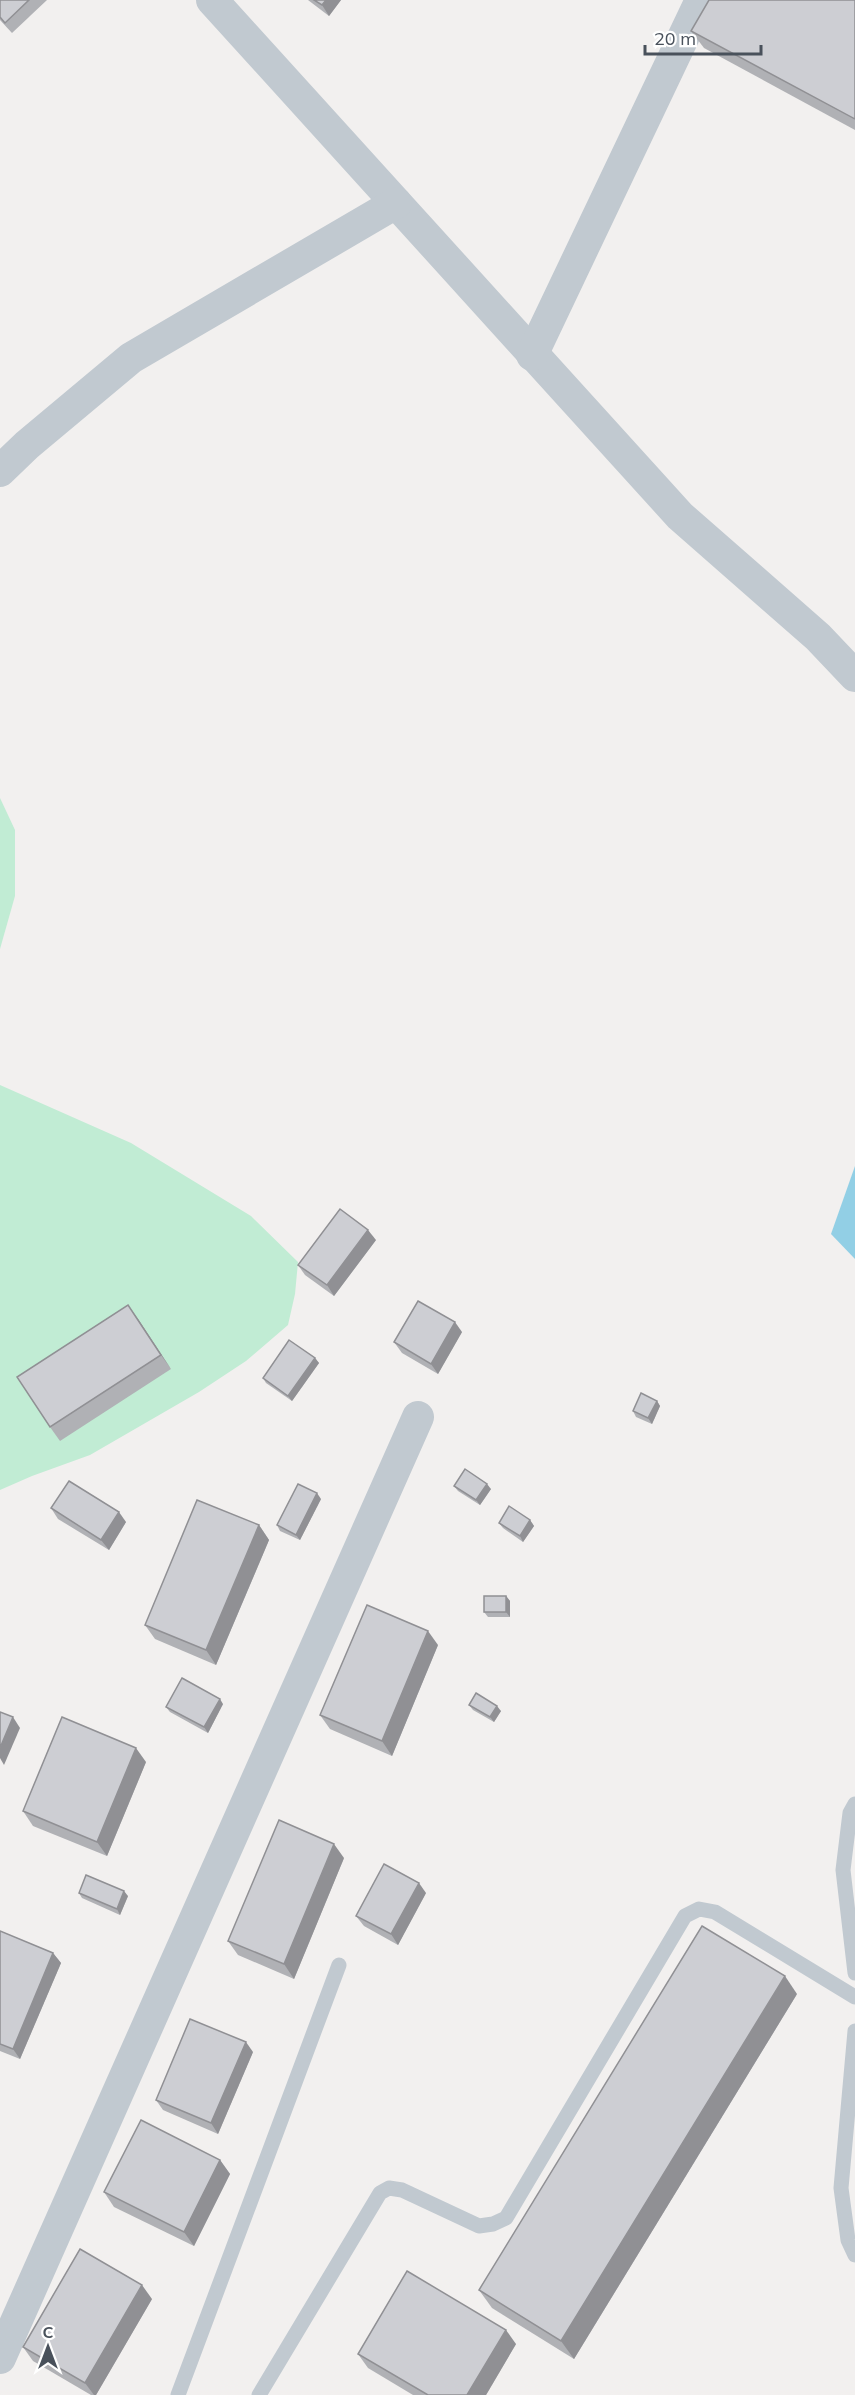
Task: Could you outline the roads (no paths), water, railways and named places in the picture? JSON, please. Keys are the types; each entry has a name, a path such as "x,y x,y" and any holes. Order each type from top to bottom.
{"street":[{"path":"212,0 680,516 818,637 855,676"},
{"path":"532,355 701,0"},
{"path":"0,471 27,445 131,358 396,203"},
{"path":"0,2358 418,1418"}],"lane":[{"path":"855,1804 850,1813 849,1873 855,1973"},
{"path":"259,2395 380,2193 389,2188 402,2190 479,2226 493,2224 506,2218 686,1916 699,1909 715,1912 855,1997"},
{"path":"178,2395 339,1965"},
{"path":"855,2031 840,2188 848,2240 855,2255"}],"water":[{"path":"855,1166 855,1259 831,1234"}]}
